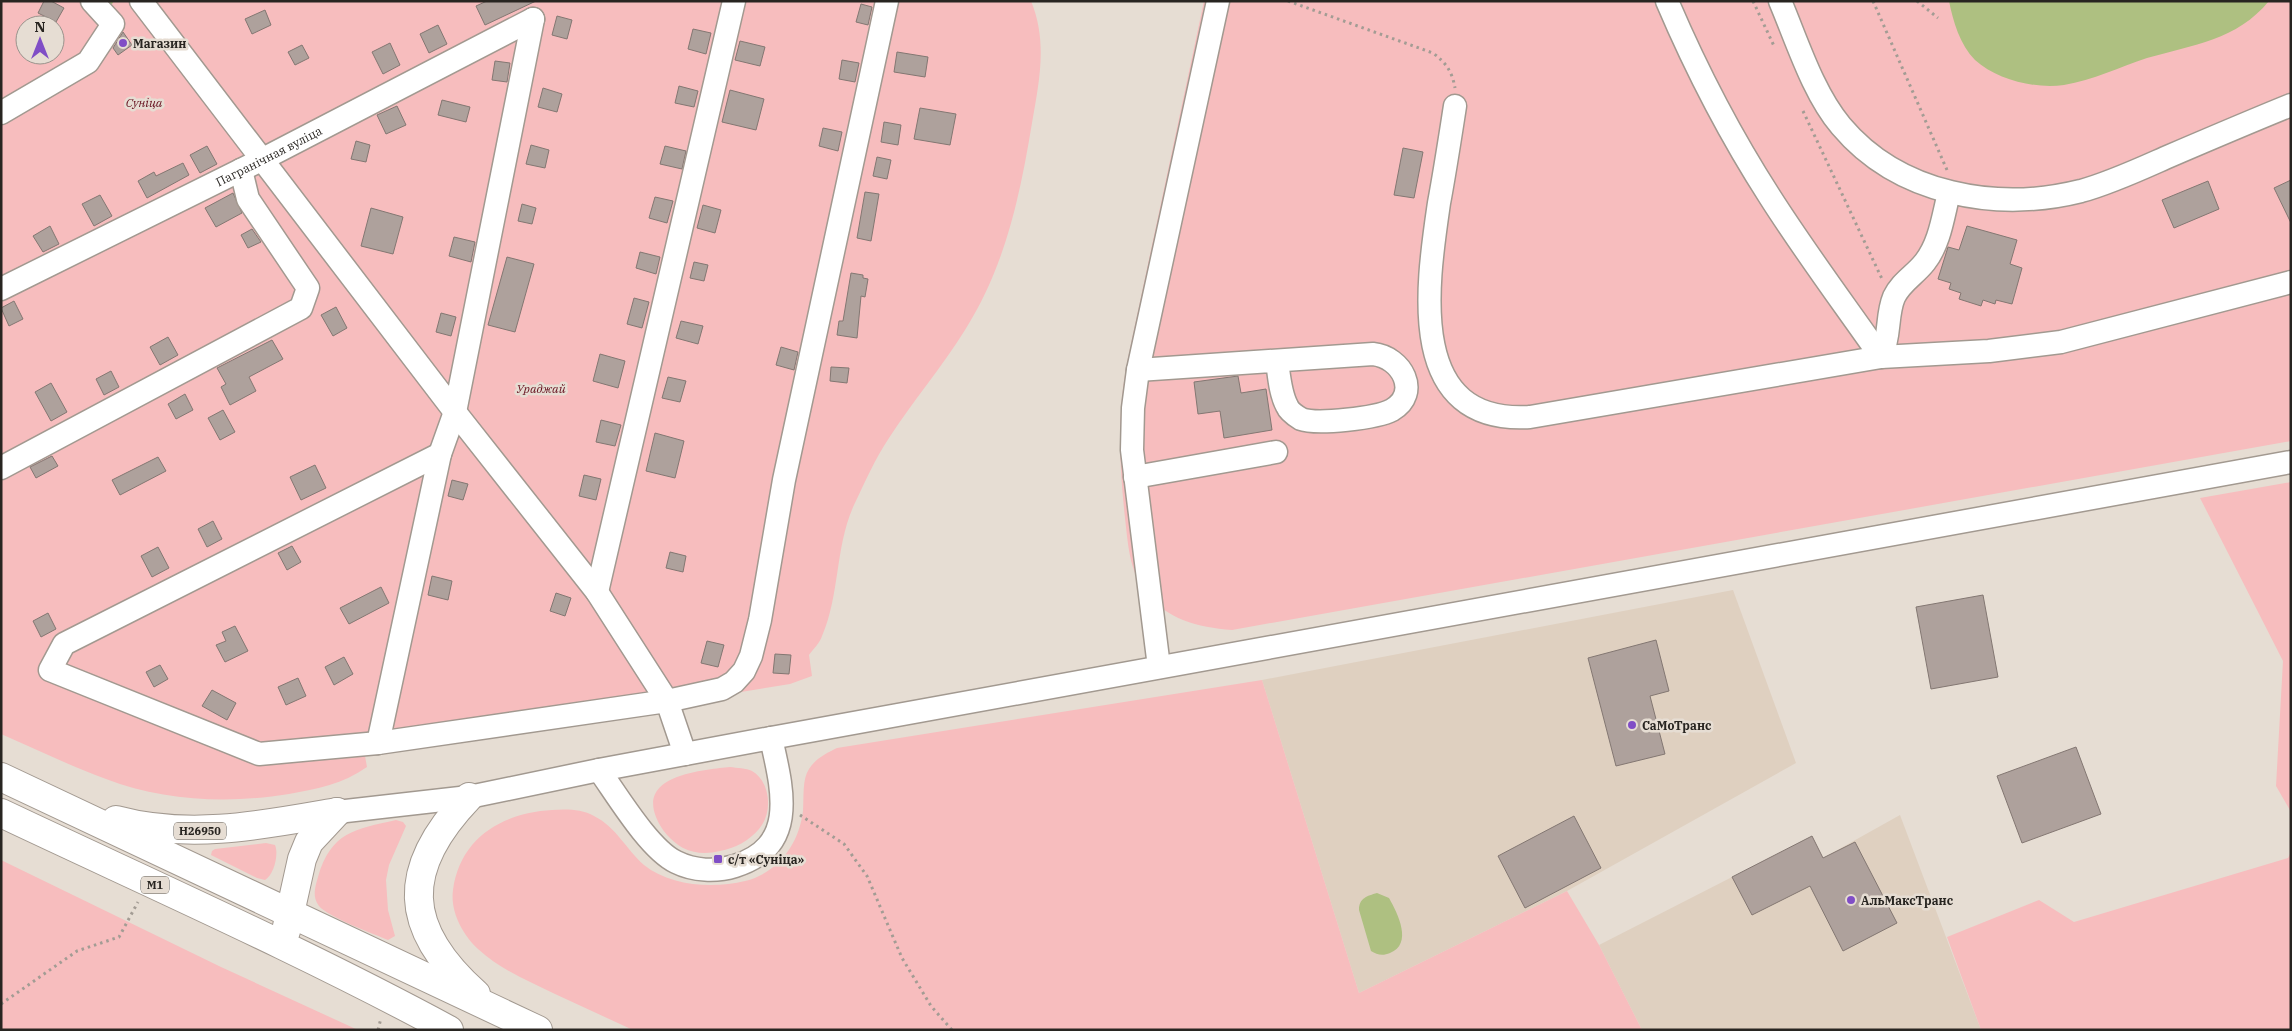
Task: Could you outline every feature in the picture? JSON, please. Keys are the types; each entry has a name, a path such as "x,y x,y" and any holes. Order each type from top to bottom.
{"highway":[{"name":"М1","path":"1,777 538,1030"},
{"path":"469,797 442,829 427,857 422,871 418,895 421,921 432,946 447,965 494,1010"},
{"name":"Н26950","path":"64,806 123,822 168,830 206,831 248,827 337,812"},
{"path":"283,946 302,858 310,842 337,812"},
{"name":"М1","path":"1,813 283,946 386,996 449,1030"}],"street":[{"path":"92,1 113,24"},
{"path":"597,592 734,1"},
{"path":"440,454 64,644 50,670 259,754 378,743 667,701 722,690 734,682 744,672 751,656 758,626 793,434 887,1"},
{"path":"1159,667 1134,477 1132,429 1138,370 1218,1"},
{"path":"1667,1 1708,90 1741,150 1770,198 1881,357"},
{"path":"1780,1 1820,92 1842,127 1856,142 1891,168 1910,178 1949,193 2014,199 2060,195 2079,191 2116,179 2291,105"},
{"path":"1,113 88,62 113,24 143,2 455,412 597,592 667,701 685,754"},
{"name":"Пагранічная вуліца","path":"1,289 263,159 533,19 455,412"},
{"path":"1455,106 1431,261 1429,314 1432,341 1444,376 1456,393 1470,406 1489,415 1509,418 1530,417 1881,357 1989,351 2061,342 2291,282"},
{"path":"1,468 301,308 308,288 248,199 241,170"},
{"path":"1881,357 1888,337 1890,311 1894,296 1899,288 1924,264 1931,254 1940,230 1949,193"},
{"path":"1138,370 1372,354 1383,355 1393,360 1404,375 1406,386 1404,396 1400,404 1392,410 1380,414 1327,422 1301,419 1287,406 1277,361"},
{"path":"378,743 440,454 455,412"},
{"path":"1134,477 1276,452"},
{"name":"Н26950","path":"337,812 469,797 599,770 771,738 2291,462"},
{"path":"599,770 661,851 676,862 692,868 723,870 746,862 762,853 772,842 780,826 782,790 771,738"}],"path":[{"path":"1288,1 1433,53 1446,63 1453,76 1456,90 1455,106"},
{"path":"1753,1 1777,54"},
{"path":"1873,1 1937,146"},
{"path":"1917,1 1938,18"},
{"path":"1801,107 1873,261 1894,296"},
{"path":"782,808 807,817 844,844 867,876 902,958 931,1006 952,1030"},
{"path":"1,1004 77,951 120,937 149,882"}],"shaded area":[{"path":"1949,1 2269,1 2243,25 2197,45 2147,58 2085,80 2064,85 2041,86 2005,78 1975,60 1961,40"},
{"name":"СаМоТранс","path":"1733,590 1796,763 1567,891 1359,993 1262,680"},
{"name":"АльМаксТранс","path":"1900,815 1981,1030 1642,1030 1599,945 1812,836 1823,858"},
{"path":"1377,893 1389,898 1402,928 1401,943 1397,949 1385,955 1371,951 1359,910 1362,900"}],"green space":[{"name":"Ураджай","path":"1,1 1031,1 1036,16 1041,47 1039,77 1022,177 1001,256 979,306 965,330 884,446 854,505 844,537 828,620 820,641 809,655 812,676 790,684 361,754 365,756 367,767 349,778 320,788 266,797 220,799 173,796 128,786 79,769 1,734"},
{"path":"1204,1 2291,1 2291,441 1232,630 1207,627 1184,620 1163,609 1154,601 1140,583 1132,565 1128,547 1123,497 1120,438 1124,378"},
{"path":"2291,482 2291,812 2276,786 2283,661 2200,498"},
{"path":"1262,680 1359,993 1567,891 1599,945 1642,1030 633,1030 505,969 472,943 456,915 453,890 457,872 464,856 486,832 516,816 552,810 584,812 609,826 638,859 654,872 692,884 719,885 745,881 757,877 777,864 792,846 801,823 804,783 807,773 818,759 837,748"},
{"path":"730,767 752,771 763,782 768,798 768,807 759,829 741,843 715,852 697,852 683,848 667,835 658,822 653,803 656,792 676,777 704,770"},
{"path":"396,820 403,822 406,826 389,865 386,880 388,910 395,936 388,940 362,930 324,910 315,899 315,892 323,862 330,850 338,842 357,830"},
{"path":"266,843 275,845 276,854 271,874 265,880 257,878 211,855 215,849"},
{"path":"2291,852 2291,1030 1981,1030 1947,937 2039,900 2074,922 2288,858"},
{"path":"1,860 221,967 358,1030 1,1030"}],"building":[{"path":"44,1 51,1 64,8 60,15 42,15 38,13"},
{"path":"487,1 536,1 485,25 476,6"},
{"path":"861,4 872,7 868,25 856,22"},
{"path":"265,10 271,25 252,34 245,19"},
{"path":"557,16 572,20 567,39 552,35"},
{"path":"438,25 447,44 429,53 420,34"},
{"path":"693,29 711,33 706,54 688,49"},
{"path":"123,32 132,45 118,55 113,48"},
{"path":"740,41 765,47 760,66 735,60"},
{"path":"390,43 400,65 383,74 372,52"},
{"path":"302,45 309,58 295,65 288,52"},
{"path":"897,52 928,57 925,77 894,72"},
{"path":"842,60 859,63 855,82 839,79"},
{"path":"495,61 510,63 507,82 492,80"},
{"path":"679,86 698,91 694,107 675,103"},
{"path":"543,88 562,94 557,112 538,107"},
{"path":"730,90 764,99 756,130 722,122"},
{"path":"442,100 470,107 466,122 438,115"},
{"path":"397,106 406,125 386,134 377,115"},
{"path":"920,108 956,114 950,145 914,139"},
{"path":"884,122 901,125 898,145 881,142"},
{"path":"823,128 842,132 838,151 819,146"},
{"path":"356,141 370,145 366,162 351,159"},
{"path":"531,145 549,150 545,168 526,164"},
{"path":"207,146 217,164 200,173 190,155"},
{"path":"665,146 686,151 682,169 660,164"},
{"path":"1403,148 1423,152 1414,198 1394,195"},
{"path":"877,157 891,160 887,179 873,176"},
{"path":"183,163 189,175 147,198 138,181 154,172 156,176"},
{"path":"2291,180 2291,223 2274,188"},
{"path":"2208,181 2219,209 2174,228 2162,200"},
{"path":"865,192 879,194 871,241 857,238"},
{"path":"233,193 242,213 216,227 205,208"},
{"path":"100,195 112,216 94,226 82,204"},
{"path":"655,197 673,201 667,223 649,218"},
{"path":"522,204 536,208 532,224 518,221"},
{"path":"703,205 721,210 715,233 697,228"},
{"path":"371,208 403,217 393,254 361,246"},
{"path":"50,226 59,244 43,252 33,236"},
{"path":"1967,226 2017,240 2010,264 2022,268 2012,304 1996,300 1995,304 1983,300 1981,306 1959,299 1961,293 1949,289 1951,283 1938,279 1948,247 1959,250"},
{"path":"252,229 261,242 248,248 241,235"},
{"path":"454,237 475,242 471,262 449,256"},
{"path":"640,252 660,257 656,274 636,268"},
{"path":"507,257 534,264 515,332 488,325"},
{"path":"694,262 708,265 704,281 690,278"},
{"path":"851,273 863,275 863,278 868,279 865,297 861,296 857,338 837,335 839,321 843,321"},
{"path":"634,298 649,302 642,328 627,324"},
{"path":"14,301 23,319 9,326 1,308"},
{"path":"336,307 347,328 333,336 321,315"},
{"path":"441,313 456,317 451,336 436,332"},
{"path":"681,321 703,326 698,344 676,338"},
{"path":"168,337 178,355 160,365 150,347"},
{"path":"272,340 283,359 249,377 256,391 230,405 221,387 226,384 217,368"},
{"path":"781,347 798,352 794,370 776,365"},
{"path":"600,354 625,361 618,388 593,381"},
{"path":"831,367 849,368 847,383 830,381"},
{"path":"111,371 119,387 104,395 96,379"},
{"path":"1238,376 1241,393 1266,389 1272,430 1224,438 1220,411 1198,414 1194,382"},
{"path":"668,377 686,381 680,402 662,398"},
{"path":"51,383 67,412 51,421 35,392"},
{"path":"185,394 193,410 176,419 168,404"},
{"path":"223,410 235,432 220,440 208,418"},
{"path":"601,420 621,425 615,446 596,442"},
{"path":"655,433 684,441 675,478 646,471"},
{"path":"52,456 58,466 36,478 30,467"},
{"path":"158,457 166,471 120,495 112,480"},
{"path":"315,465 326,488 301,500 290,477"},
{"path":"584,475 601,479 596,500 579,496"},
{"path":"452,480 468,484 463,500 448,496"},
{"path":"213,521 222,539 207,547 198,529"},
{"path":"292,546 301,562 287,570 278,553"},
{"path":"158,547 169,568 152,577 141,556"},
{"path":"670,552 686,556 683,572 666,568"},
{"path":"432,576 452,581 448,600 428,595"},
{"path":"381,587 389,603 349,624 340,608"},
{"path":"556,593 571,598 565,616 550,611"},
{"path":"1983,595 1998,677 1931,689 1916,607"},
{"path":"48,613 56,629 41,637 33,621"},
{"path":"235,626 248,651 225,662 216,645 226,641 222,632"},
{"name":"СаМоТранс","path":"1656,640 1669,691 1650,696 1665,754 1616,766 1588,658"},
{"path":"707,641 724,645 718,667 701,663"},
{"path":"775,654 791,655 789,674 773,673"},
{"path":"344,657 353,674 334,685 325,667"},
{"path":"160,665 168,679 154,687 146,672"},
{"path":"298,678 306,696 286,705 278,687"},
{"path":"212,690 236,703 227,720 202,706"},
{"path":"2076,747 2101,814 2022,843 1997,776"},
{"path":"1574,816 1601,868 1525,908 1498,856"},
{"name":"АльМаксТранс","path":"1812,836 1823,858 1855,842 1897,923 1843,951 1810,886 1752,915 1732,877"}],"place":[{"name":"Магазин","path":"123,43"},
{"name":"СаМоТранс","path":"1632,725"},
{"name":"с/т «Суніца»","path":"718,859"},
{"name":"АльМаксТранс","path":"1851,900"}],"park label":[{"name":"Суніца","path":"144,102"}]}
